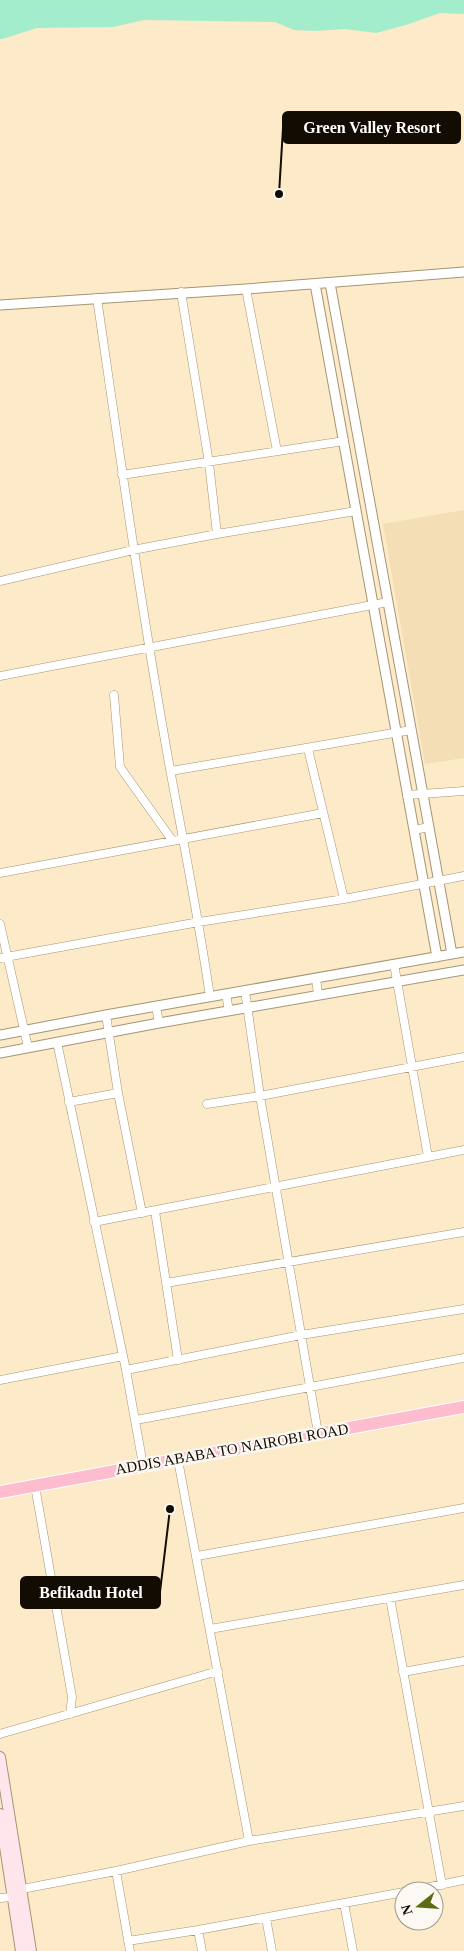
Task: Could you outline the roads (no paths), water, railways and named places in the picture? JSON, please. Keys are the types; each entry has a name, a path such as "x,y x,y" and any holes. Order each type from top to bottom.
{"highway":[{"name":"ADDIS ABABA TO NAIROBI ROAD","path":"0,1492 464,1407"}],"main road":[{"path":"0,1757 31,1951"},
{"path":"0,1814 21,1951"}],"street":[{"path":"0,305 464,272"},
{"path":"330,282 452,954"},
{"path":"315,284 436,957"},
{"path":"246,289 277,451"},
{"path":"181,292 209,463 217,534"},
{"path":"97,298 133,550 199,922 210,997"},
{"path":"122,475 344,441"},
{"path":"0,581 133,550 356,511"},
{"path":"0,676 388,602"},
{"path":"114,695 120,767 172,840"},
{"path":"171,771 411,730"},
{"path":"308,748 344,899"},
{"path":"407,795 464,791"},
{"path":"0,872 323,813"},
{"path":"414,830 429,827"},
{"path":"3,958 199,922 344,899 464,876"},
{"path":"0,924 3,958 28,1047"},
{"path":"0,1035 464,952"},
{"path":"394,964 428,1157"},
{"path":"0,1053 159,1023 464,970"},
{"path":"316,978 318,995"},
{"path":"245,991 275,1187 318,1433"},
{"path":"226,994 229,1011"},
{"path":"156,1006 159,1023"},
{"path":"106,1015 118,1093 142,1213"},
{"path":"57,1042 126,1370 143,1465"},
{"path":"207,1104 464,1058"},
{"path":"69,1102 118,1093"},
{"path":"94,1222 464,1150"},
{"path":"155,1211 178,1360"},
{"path":"166,1283 464,1232"},
{"path":"126,1370 301,1335 464,1309"},
{"path":"0,1380 122,1356"},
{"path":"136,1420 464,1358"},
{"path":"178,1460 249,1840"},
{"path":"35,1486 72,1697 70,1714"},
{"path":"197,1556 464,1508"},
{"path":"210,1629 464,1585"},
{"path":"390,1598 441,1881"},
{"path":"403,1672 464,1661"},
{"path":"0,1734 218,1671"},
{"path":"72,1697 83,1710"},
{"path":"0,1898 13,1896 22,1889 116,1871 249,1840 464,1806"},
{"path":"116,1871 130,1951"},
{"path":"444,1885 464,1880"},
{"path":"128,1941 394,1894"},
{"path":"344,1903 353,1951"},
{"path":"266,1918 272,1951"},
{"path":"198,1930 202,1951"}],"place":[{"name":"Green Valley Resort","path":"279,194"},
{"name":"Befikadu Hotel","path":"170,1509"}]}
